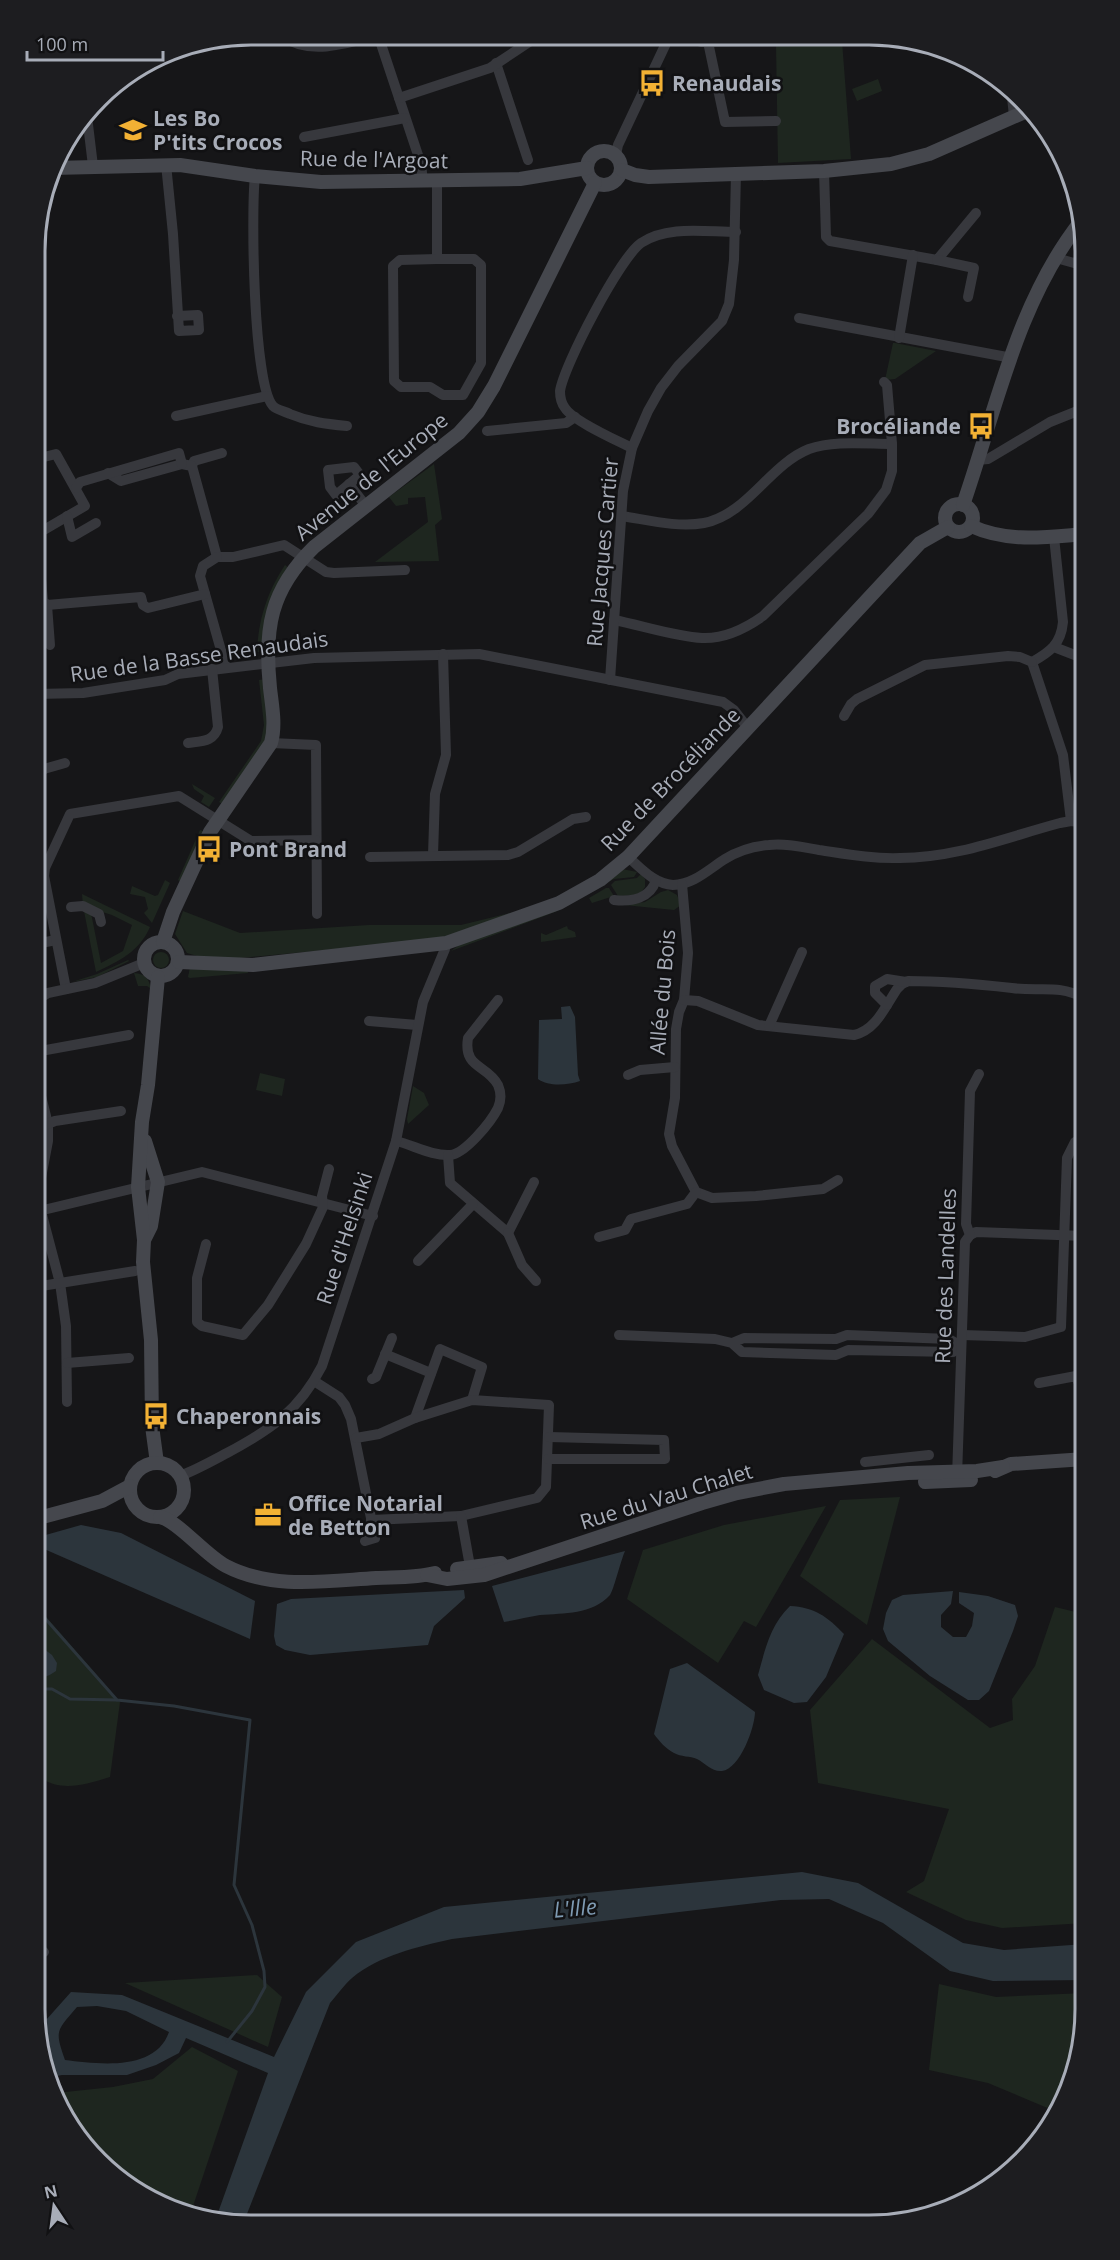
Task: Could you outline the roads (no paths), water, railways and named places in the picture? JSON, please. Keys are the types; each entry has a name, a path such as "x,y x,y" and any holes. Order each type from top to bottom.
{"street":[{"path":"300,45 313,48 329,45"},
{"path":"381,45 421,164 430,181 437,259"},
{"path":"399,98 490,68 524,45"},
{"path":"616,155 618,145 665,45"},
{"path":"709,45 725,122 776,121"},
{"path":"496,63 528,160"},
{"path":"622,170 635,176 649,177 824,171 891,164 912,159 1020,114"},
{"path":"304,137 405,117"},
{"path":"88,126 93,166"},
{"path":"606,150 616,155 620,159 622,170 620,176 612,184 595,183 587,168 591,157 595,153 606,150"},
{"path":"166,164 173,234 177,316"},
{"name":"Rue de l'Argoat","path":"63,167 166,164 321,182 520,179 587,168"},
{"path":"824,171 826,237 830,241 974,268 968,297"},
{"name":"Rue Jacques Cartier","path":"610,680 623,491 632,448 661,388 678,366 722,321 732,286 736,173"},
{"path":"255,176 252,238 262,372 267,396 276,408 305,421 347,426"},
{"name":"Avenue de l'Europe","path":"271,743 273,728 267,664 268,632 273,609 286,581 303,558 459,433 478,412 494,386 595,183"},
{"path":"937,260 976,213"},
{"path":"963,505 1034,296 1060,249 1074,231"},
{"path":"632,448 575,417 565,409 560,394 574,353 626,259 640,244 678,232 735,232"},
{"path":"898,338 914,255"},
{"path":"1056,258 1075,263"},
{"path":"437,259 474,259 481,266 481,363 464,395 443,395 430,387 401,387 394,381 393,266 400,260 437,259"},
{"path":"798,318 1012,358"},
{"path":"614,620 703,638 722,635 749,626 776,604 868,514 884,495 892,471 892,444 891,407 887,385 884,382"},
{"path":"176,416 267,396"},
{"path":"977,460 988,459 1050,422 1075,412"},
{"path":"487,431 566,423 575,417"},
{"path":"622,516 685,525 712,521 734,509 783,464 809,450 838,444 892,444"},
{"path":"76,488 80,482 179,453 187,465 217,557"},
{"path":"187,465 222,453"},
{"path":"45,457 56,454 85,506 45,529"},
{"path":"349,484 366,506"},
{"path":"963,505 972,513 971,526 965,531 958,532 948,527 945,518 948,509 963,505"},
{"path":"67,516 72,537 96,524"},
{"path":"971,526 1007,537 1075,535"},
{"name":"Rue de Brocéliande","path":"179,962 253,965 446,944 535,913 600,880 628,857 920,543 948,527"},
{"path":"1032,662 1054,647 1062,634 1063,622 1054,537"},
{"path":"226,668 200,576 203,566 217,557 233,557 284,545 326,572 405,570"},
{"path":"50,645 47,605 141,597 143,604 148,608 205,594"},
{"path":"1054,647 1075,655"},
{"path":"433,855 435,794 446,755 443,654"},
{"name":"Rue de la Basse Renaudais","path":"45,694 82,693 165,680 178,674 314,658 479,654 723,702 734,710 748,728"},
{"path":"844,716 857,699 925,665 1008,656 1020,657 1032,662 1063,755 1071,821"},
{"path":"188,743 210,740 216,735 218,727 212,669"},
{"path":"163,942 173,912 218,820 271,743 316,745 317,914"},
{"path":"45,769 65,763"},
{"path":"45,868 70,814 180,796 251,841 316,840"},
{"path":"370,857 508,855 518,852 573,819 586,817"},
{"path":"628,857 656,880 667,884 682,884 694,880 728,857 748,849 768,845 789,845 867,857 911,858 974,849 1047,826 1075,822"},
{"path":"614,900 632,900 646,895 656,880"},
{"path":"45,881 66,989"},
{"name":"Allée du Bois","path":"682,884 688,934 684,1000 676,1029 675,1098 669,1126 669,1139 696,1192"},
{"path":"71,907 83,906 99,914 101,922"},
{"path":"45,942 56,940"},
{"path":"156,942 173,946 177,951 179,962 171,974 158,977 147,969 144,963 147,949 156,942"},
{"name":"Rue d'Helsinki","path":"180,1476 260,1436 276,1425 295,1407 314,1381 331,1342 396,1141 417,1025 425,994 446,944"},
{"path":"769,1026 802,952"},
{"path":"45,995 95,983 144,963"},
{"path":"157,1463 152,1426 153,1374 138,1187 158,977"},
{"path":"887,1005 875,993 875,986 887,980 970,982 1014,988 1069,990 1075,993"},
{"path":"684,1000 698,1001 748,1023 854,1035 864,1033 872,1026 899,986 906,982"},
{"path":"396,1141 448,1155 459,1153 468,1146 494,1114 499,1105 498,1086 471,1060 467,1045 468,1038 498,1000"},
{"path":"369,1021 417,1025"},
{"path":"45,1050 129,1035"},
{"name":"Allée du Bois","path":"628,1075 640,1070 675,1067"},
{"name":"Rue des Landelles","path":"957,1476 965,1242 970,1235 966,1224 970,1091 979,1074"},
{"path":"45,1125 55,1121 121,1111"},
{"path":"45,1112 48,1124 45,1157"},
{"path":"142,1135 158,1182 151,1226 144,1240"},
{"path":"732,1343 744,1338 836,1340 847,1335 961,1340 1025,1337 1061,1327 1066,1158 1075,1142"},
{"path":"448,1155 450,1183 508,1233 522,1265 536,1281"},
{"path":"206,1244 197,1278 197,1322 206,1327 243,1335 268,1305 306,1244 323,1207 329,1169"},
{"path":"45,1209 202,1172 373,1216"},
{"path":"599,1237 625,1230 631,1220 687,1204 696,1192 712,1198 756,1196 823,1189 838,1180"},
{"path":"508,1233 534,1182"},
{"path":"418,1261 473,1204"},
{"path":"970,1235 976,1232 1075,1236"},
{"path":"45,1234 60,1283 66,1326 67,1402"},
{"path":"45,1285 135,1271"},
{"path":"619,1335 715,1339 732,1343 742,1352 836,1355 848,1350 953,1352 961,1340"},
{"path":"847,1335 848,1350"},
{"path":"372,1379 376,1377 392,1338"},
{"path":"415,1418 440,1349 482,1367 472,1400"},
{"path":"385,1354 430,1373"},
{"path":"67,1363 129,1358"},
{"path":"1039,1383 1075,1376"},
{"path":"314,1381 343,1401 351,1419 375,1538 365,1541"},
{"path":"356,1438 379,1434 415,1418 472,1400 549,1405 546,1487 537,1498 461,1516 371,1520"},
{"path":"548,1459 665,1459 664,1440 549,1437"},
{"path":"865,1462 929,1455"},
{"path":"890,1459 894,1475"},
{"name":"Rue du Vau Chalet","path":"160,1517 170,1520 225,1566 251,1577 272,1581 326,1581 427,1575 447,1579 470,1572 484,1575 524,1560 737,1493 784,1484 894,1475 922,1482 957,1476 974,1480 1003,1467 1023,1462 1075,1459"},
{"path":"166,1464 180,1476 184,1486 183,1497 178,1507 170,1514 160,1517 144,1514 133,1503 130,1486 133,1477 147,1465 166,1464"},
{"path":"45,1516 102,1501 130,1486"},
{"path":"102,1501 133,1503"},
{"path":"178,1507 179,1520 188,1537"},
{"path":"461,1516 470,1572"}],"water":[{"path":"570,1006 575,1017 580,1081 564,1084 542,1082 538,1079 539,1020 562,1019 561,1007"},
{"path":"81,1525 121,1533 255,1601 250,1639 45,1549 45,1535"},
{"path":"625,1551 611,1593 603,1602 577,1612 540,1615 504,1622 492,1586"},
{"path":"464,1590 465,1598 434,1626 428,1645 310,1655 285,1650 276,1645 274,1636 277,1604 291,1599"},
{"path":"953,1591 951,1604 941,1615 941,1627 953,1637 966,1637 972,1626 974,1613 959,1603 959,1592 988,1596 1015,1605 1018,1616 989,1691 979,1700 968,1700 930,1676 888,1641 883,1629 886,1613 892,1600 903,1595"},
{"path":"790,1606 806,1608 820,1614 844,1634 826,1677 807,1702 794,1703 764,1690 758,1675 773,1630"},
{"path":"45,1650 57,1663 56,1671 45,1677"},
{"path":"687,1663 755,1712 745,1746 729,1769 718,1771 697,1759 674,1753 654,1734 670,1669"},
{"name":"L'Ille","path":"802,1872 858,1883 963,1943 1004,1950 1075,1945 1075,1980 993,1981 950,1971 883,1923 829,1899 781,1900 452,1939 412,1949 363,1970 349,1981 330,2003 247,2215 218,2212 268,2073 186,2038 179,2053 156,2065 127,2075 56,2076 45,2021 71,1992 122,1995 274,2057 306,1992 356,1942 444,1907","holes":["97,2006 126,2011 169,2032 162,2045 151,2054 124,2063 65,2060 59,2042 59,2031 77,2007"]}],"waterway":[{"path":"45,1618 117,1700 174,1706 250,1720 234,1885 252,1925 264,1971 265,1987 252,2011 227,2042"},
{"path":"45,1689 52,1689 70,1699 117,1700"}],"place":[{"name":"Renaudais","path":"652,83"},
{"name":"Les Bo P'tits Crocos","path":"133,130"},
{"name":"Brocéliande","path":"981,426"},
{"name":"Pont Brand","path":"209,849"},
{"name":"Chaperonnais","path":"156,1416"},
{"name":"Office Notarial de Betton","path":"268,1515"}]}
